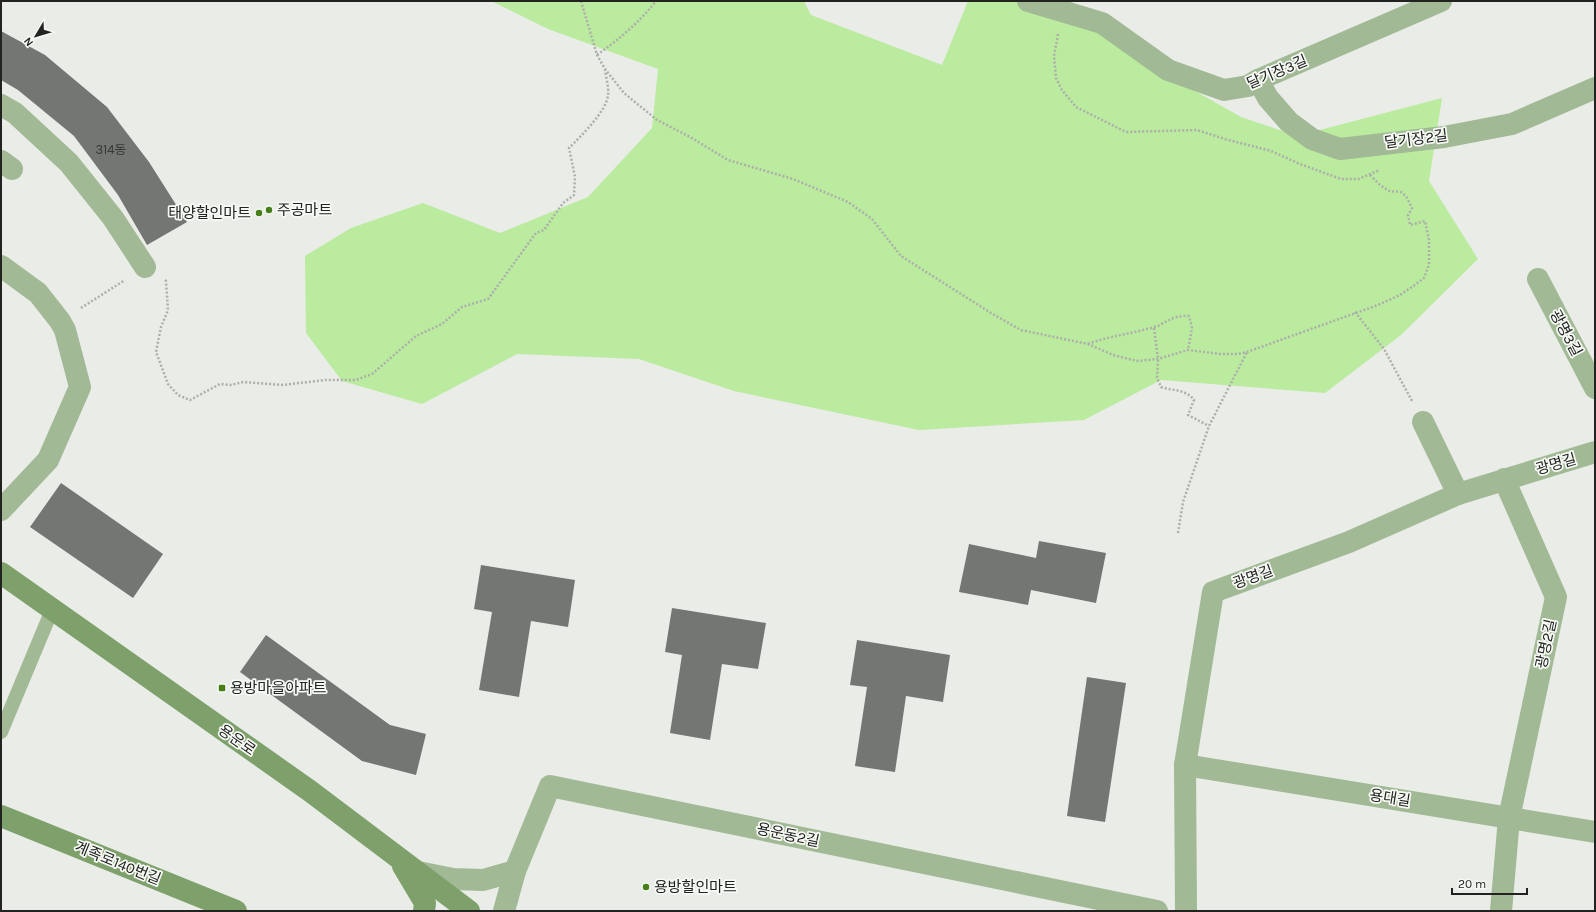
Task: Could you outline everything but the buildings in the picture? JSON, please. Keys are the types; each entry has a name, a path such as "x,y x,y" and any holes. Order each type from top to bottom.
{"main road":[{"name":"용운로","path":"1,574 310,791 469,911"},
{"name":"계족로140번길","path":"1,816 236,911"},
{"path":"397,856 425,903 424,911"}],"street":[{"name":"달기장3길","path":"1028,1 1102,23 1168,70 1224,90 1248,86 1258,80 1441,1"},
{"name":"달기장2길","path":"1258,80 1268,98 1290,122 1312,139 1340,149 1444,137 1512,124 1595,88"},
{"path":"1,105 15,113 69,163 113,218 145,267"},
{"path":"1,266 38,293 60,321 65,330 80,387 48,460 1,510"},
{"name":"광명3길","path":"1538,278 1595,388"},
{"path":"1423,422 1458,494"},
{"name":"광명길","path":"1186,911 1185,765 1213,592 1349,542 1458,494 1595,452"},
{"name":"광명2길","path":"1501,911 1509,818 1556,597 1504,479"},
{"name":"용대길","path":"1185,765 1595,832"},
{"name":"용운동2길","path":"504,911 515,871 550,786 1157,911"},
{"path":"418,872 453,879 483,880 515,871"}],"lane":[{"path":"1,732 52,610"}],"path":[{"path":"581,1 597,54 605,69 624,93 656,120 690,137 728,160 793,179 848,202 872,219 901,256 991,313 1021,330 1088,344 1113,355 1137,361 1158,359 1188,350 1220,354 1238,354 1247,352 1400,295 1424,278 1429,265 1429,240 1425,221 1410,224 1408,214 1412,208 1406,196 1401,192 1389,191 1380,186 1370,175"},
{"path":"597,54 624,35 645,16 656,1"},
{"path":"1062,11 1054,56 1056,78 1062,90 1076,107 1096,118 1126,132 1197,130 1271,151 1300,164 1341,179 1358,179 1385,168"},
{"path":"60,321 145,267 166,281 168,310 161,327 156,352 168,384 178,395 190,400 220,384 232,385 244,382 283,385 325,380 356,380 372,374 416,336 442,324 462,307 488,299 536,233 544,230 563,204 574,195 575,178 569,148 586,132 603,108 608,96 605,69"},
{"path":"1356,312 1384,349 1423,422"},
{"path":"1088,344 1103,338 1154,328 1178,315 1189,316 1192,328 1188,350"},
{"path":"1154,328 1158,359 1157,378 1161,387 1178,390 1190,395 1194,400 1188,415 1209,426"},
{"path":"1178,534 1183,502 1209,426 1247,352"}],"green space":[{"path":"491,1 804,1 811,15 942,65 968,1 1071,1 1128,53 1241,117 1297,136 1442,98 1429,181 1478,259 1401,335 1325,393 1161,380 1084,420 919,430 734,391 639,359 517,354 422,404 342,381 306,333 305,256 351,228 423,203 500,233 588,197 652,128 658,69 548,29"}],"place":[{"name":"주공마트","path":"269,210"},
{"name":"태양할인마트","path":"259,213"},
{"name":"용방마을아파트","path":"222,688"},
{"name":"용방할인마트","path":"646,887"}]}
